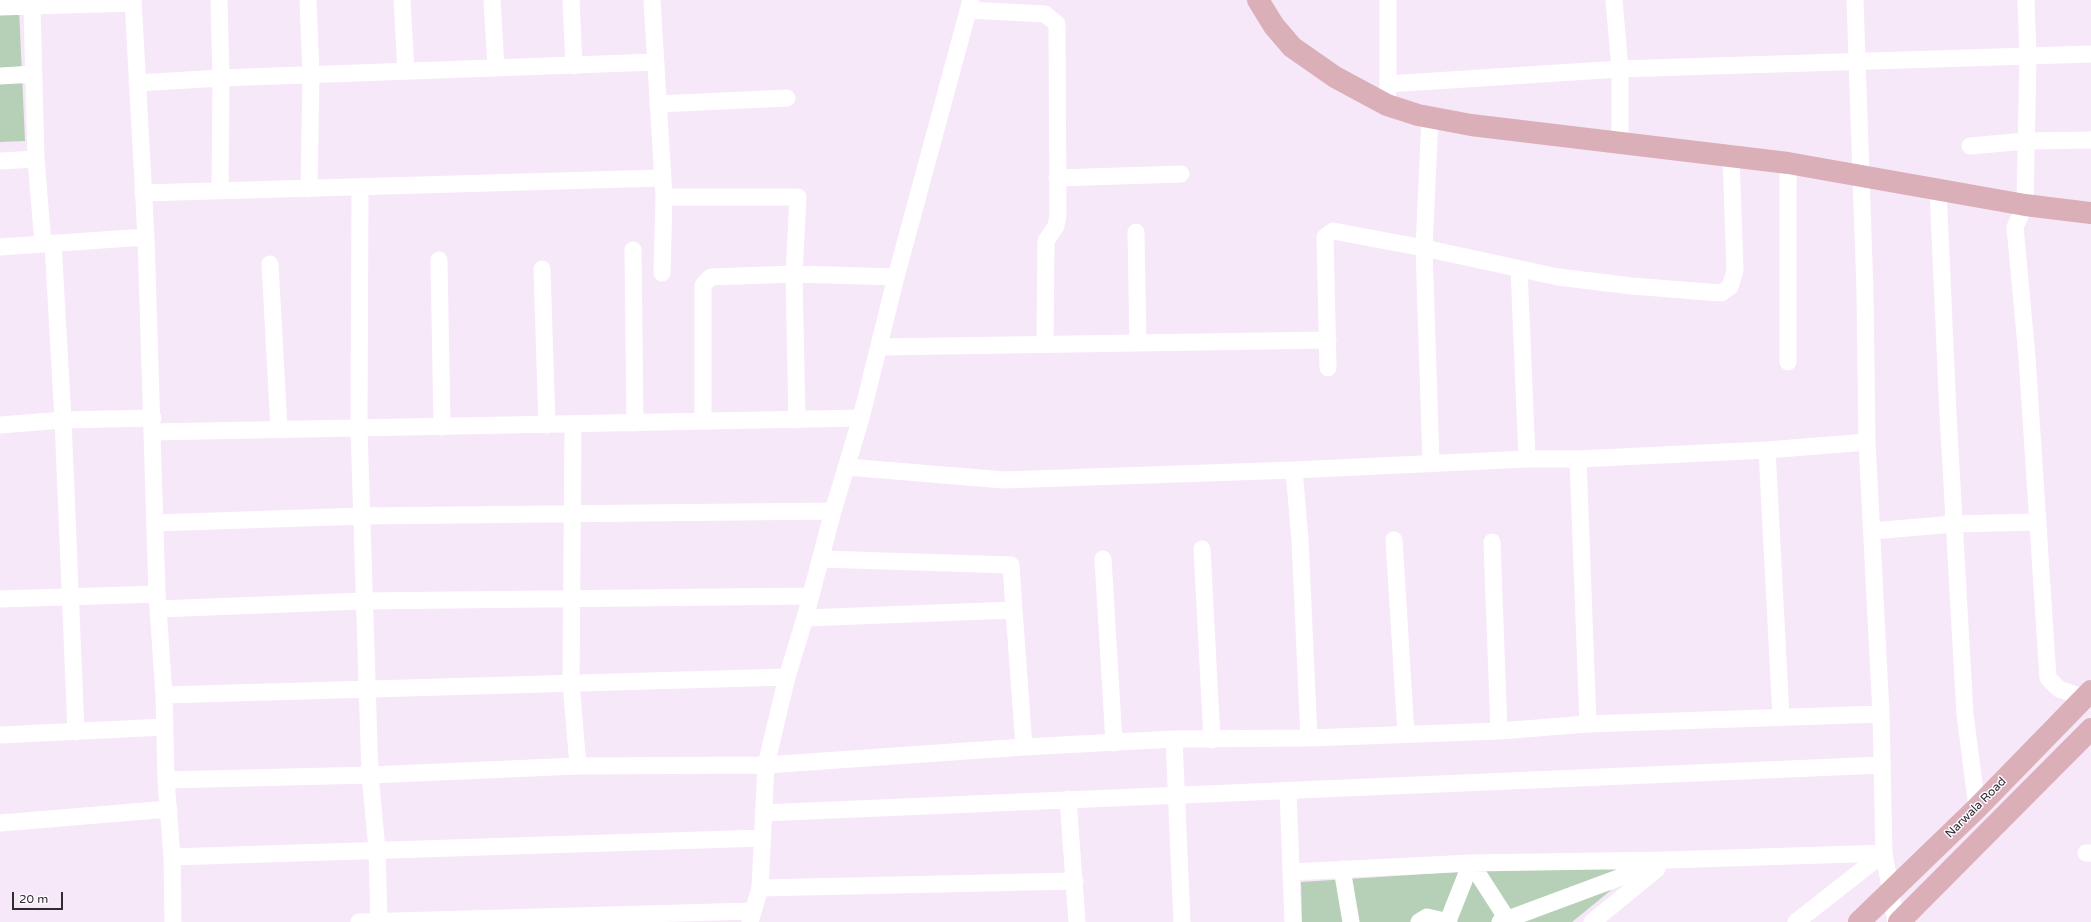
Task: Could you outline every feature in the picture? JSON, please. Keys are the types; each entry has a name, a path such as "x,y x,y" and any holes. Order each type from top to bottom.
{"main road":[{"path":"1258,0 1274,26 1292,47 1335,78 1387,94 1430,117 1472,125 1788,162 2025,205 2091,213"},
{"name":"Narwala Road","path":"1859,922 1977,808 2088,695"},
{"path":"1899,922 2091,729"}],"street":[{"path":"219,0 221,78 220,190"},
{"path":"308,0 311,76 309,189"},
{"path":"402,0 406,71"},
{"path":"492,0 496,67"},
{"path":"571,0 574,66"},
{"path":"652,0 664,197 662,273"},
{"path":"1388,0 1387,94 1620,69 1856,60 2091,54"},
{"path":"1614,0 1620,69 1620,142"},
{"path":"1855,0 1867,442 1881,714 1884,853 1896,922"},
{"path":"2026,0 2028,56 2025,205 2015,227 2038,522 2048,678 2059,689 2088,695"},
{"path":"0,7 32,7 133,1 146,237 158,601 164,695 166,780 172,857 173,922"},
{"path":"359,922 751,917 760,888 766,765 787,677 805,618 833,511 861,418 880,347 896,277 970,5 1045,14 1057,24 1058,215 1056,226 1046,241 1045,344"},
{"path":"32,7 36,159 48,244 63,420 76,732"},
{"path":"137,83 221,78 311,76 496,67 574,66 656,62"},
{"path":"0,76 34,74"},
{"path":"658,104 787,98"},
{"path":"1430,117 1424,248 1431,463"},
{"path":"1970,146 2026,141 2091,140"},
{"path":"1328,368 1325,237 1333,231 1424,248 1558,277 1632,286 1721,293 1730,287 1735,271 1731,156"},
{"path":"0,161 36,159"},
{"path":"1788,162 1788,362"},
{"path":"1057,178 1181,174"},
{"path":"143,193 662,178"},
{"path":"360,186 359,429 363,601 370,775 377,849 379,922"},
{"path":"1938,190 1954,524 1965,714 1977,808"},
{"path":"664,197 798,197 794,274 797,420"},
{"path":"1136,232 1138,343"},
{"path":"0,247 146,237"},
{"path":"633,250 634,423"},
{"path":"439,260 442,427"},
{"path":"270,264 279,429"},
{"path":"542,269 547,424"},
{"path":"1519,269 1527,459"},
{"path":"702,421 703,285 711,277 794,274 896,277"},
{"path":"880,347 1328,340"},
{"path":"0,425 63,420 153,425 279,429 359,429 861,418"},
{"path":"573,424 571,683 578,766"},
{"path":"847,467 1004,480 1294,470 1527,459 1578,459 1767,450 1867,442"},
{"path":"1767,450 1781,717"},
{"path":"1578,459 1588,724"},
{"path":"1294,470 1300,540 1309,738"},
{"path":"155,523 362,516 833,511"},
{"path":"1872,531 1954,524 2038,522"},
{"path":"1394,540 1406,734"},
{"path":"1492,542 1499,731"},
{"path":"1202,549 1212,740"},
{"path":"820,559 1011,565 1024,747"},
{"path":"1103,559 1114,743"},
{"path":"0,599 71,596 158,601 363,601 810,596"},
{"path":"805,618 1014,610"},
{"path":"164,695 787,677"},
{"path":"166,780 370,775 578,766 766,765 1024,747 1174,739 1212,740 1309,738 1499,731 1588,724 1881,714"},
{"path":"0,735 165,727"},
{"path":"1174,739 1182,922"},
{"path":"763,813 1882,765"},
{"path":"1288,791 1293,922"},
{"path":"1068,799 1077,922"},
{"path":"0,823 169,809"},
{"path":"172,857 377,849 763,838"},
{"path":"1292,872 1471,863 1668,860 1884,853"},
{"path":"1796,922 1884,853"},
{"path":"1471,863 1506,921 1668,860"},
{"path":"1592,922 1668,860"},
{"path":"1419,922 1427,917 1449,921 1471,863"},
{"path":"1342,869 1351,922"},
{"path":"760,888 1075,880"}],"green space":[{"path":"19,9 25,141 0,142 0,10"},
{"path":"1629,861 1632,873 1572,922 1302,922 1301,882"}]}
